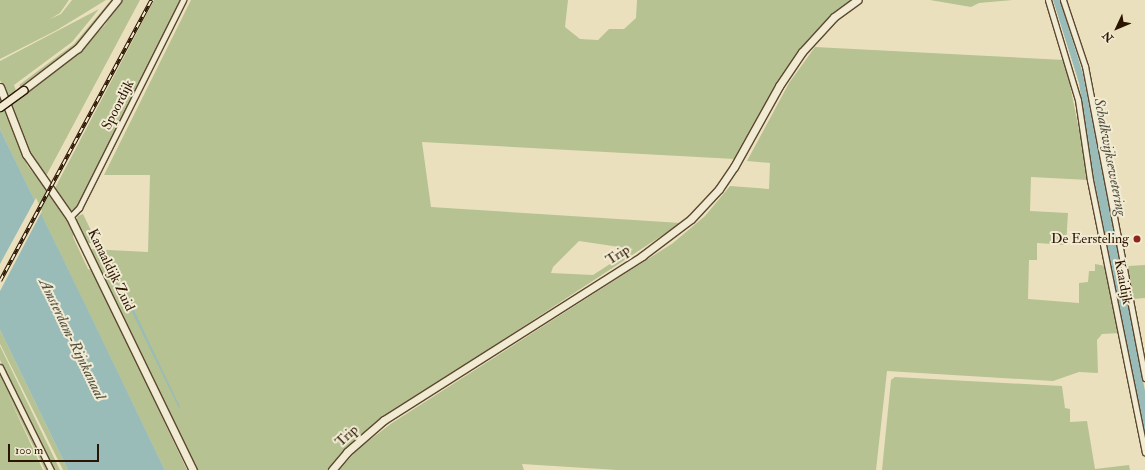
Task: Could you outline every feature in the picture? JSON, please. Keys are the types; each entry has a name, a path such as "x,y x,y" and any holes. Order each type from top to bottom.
{"street":[{"path":"0,107 78,48 118,0"},
{"name":"Spoordijk","path":"70,217 79,208 183,0"},
{"name":"Trip","path":"332,470 346,452 384,420 642,256 691,219 719,189 734,167 798,58 824,28 856,0"},
{"name":"Kaaidijk","path":"1048,0 1075,87 1145,453"},
{"path":"1063,0 1085,66 1145,378"},
{"name":"Kanaaldijk Zuid","path":"0,86 26,154 70,217 193,470"},
{"path":"0,367 51,470"}],"green space":[{"path":"0,0 69,0 60,13 50,19 61,14 72,0 106,0 57,30 0,59"},
{"path":"111,0 114,0 93,28 76,45 21,87 19,85 74,44"},
{"path":"121,0 140,0 45,178 28,150 0,80 0,61 99,9 72,42 14,85 18,97 80,50 105,25"},
{"path":"154,0 181,0 80,204 71,211 55,188"},
{"path":"191,0 568,0 565,27 580,39 598,40 609,29 624,29 636,18 637,0 852,0 796,54 735,159 422,142 431,207 681,223 376,423 350,445 328,470 197,470 89,249 148,252 150,175 104,175","holes":["579,241 633,249 593,275 551,273 553,267"]},
{"path":"930,0 1013,0 979,3 971,7"},
{"path":"815,47 1065,60 1089,180 1031,177 1030,211 1068,213 1066,245 1037,243 1037,260 1029,260 1028,299 1079,303 1079,283 1088,282 1089,271 1095,271 1095,264 1106,266 1120,333 1102,334 1097,340 1098,373 1079,372 1053,381 887,371 876,470 617,470 522,464 524,470 339,470 359,448 392,423 673,243 705,216 730,186 769,189 770,163 747,161 789,83"},
{"path":"0,96 27,165 53,197 74,232 73,237 88,269 93,271 187,470 165,470 0,129"},
{"path":"83,214 97,243 85,243 75,223 78,216"},
{"path":"1145,265 1145,298 1134,299 1128,266"},
{"path":"0,330 68,470 63,470 0,344"},
{"path":"0,346 60,470 54,470 0,360"},
{"path":"0,373 48,470 45,470 7,393 43,470 0,470"},
{"path":"895,377 1062,386 1065,408 1070,409 1070,422 1087,421 1095,469 1129,465 1130,470 882,470 891,380"}],"water":[{"path":"1053,0 1060,0 1083,74 1145,391 1145,435 1092,169 1079,83"},
{"name":"Amsterdam-Rijnkanaal","path":"0,129 165,470 68,470 0,330"},
{"path":"131,304 180,407 179,408 129,306"}],"pier":[{"path":"36,198 42,211 0,291 0,264"}],"railway":[{"path":"0,281 151,0"}],"place":[{"name":"De Eersteling","path":"1137,239"}],"water label":[{"name":"Schalkwijksewetering","path":"1110,157"}]}
